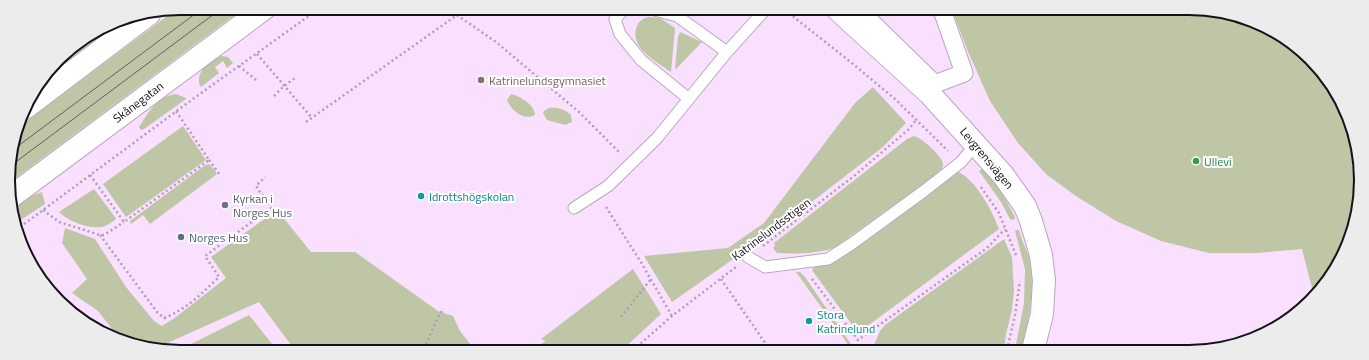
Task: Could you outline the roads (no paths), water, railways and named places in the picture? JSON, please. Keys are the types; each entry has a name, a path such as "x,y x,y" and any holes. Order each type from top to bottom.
{"main road":[{"name":"Skånegatan","path":"15,194 256,15"},
{"name":"Levgrensvägen","path":"843,15 929,93 1003,175 1025,206 1037,237 1044,280 1042,314 1035,345"},
{"path":"35,100 141,20"}],"street":[{"path":"864,15 935,84 964,73 944,15"}],"lane":[{"path":"619,15 615,19 620,34 641,60 689,99"},
{"path":"673,15 677,16 727,52"},
{"path":"574,208 608,186 657,138 727,52 760,15"},
{"path":"748,257 765,267 828,259 850,245 961,162 976,144"}],"tram line":[{"path":"19,146 194,15"},
{"path":"16,162 213,15"}],"place":[{"name":"Katrinelundsgymnasiet","path":"481,80"},
{"name":"Ullevi","path":"1196,161"},
{"name":"Idrottshögskolan","path":"421,196"},
{"name":"Kyrkan i Norges Hus","path":"225,205"},
{"name":"Norges Hus","path":"181,237"},
{"name":"Stora Katrinelund","path":"809,321"}]}
